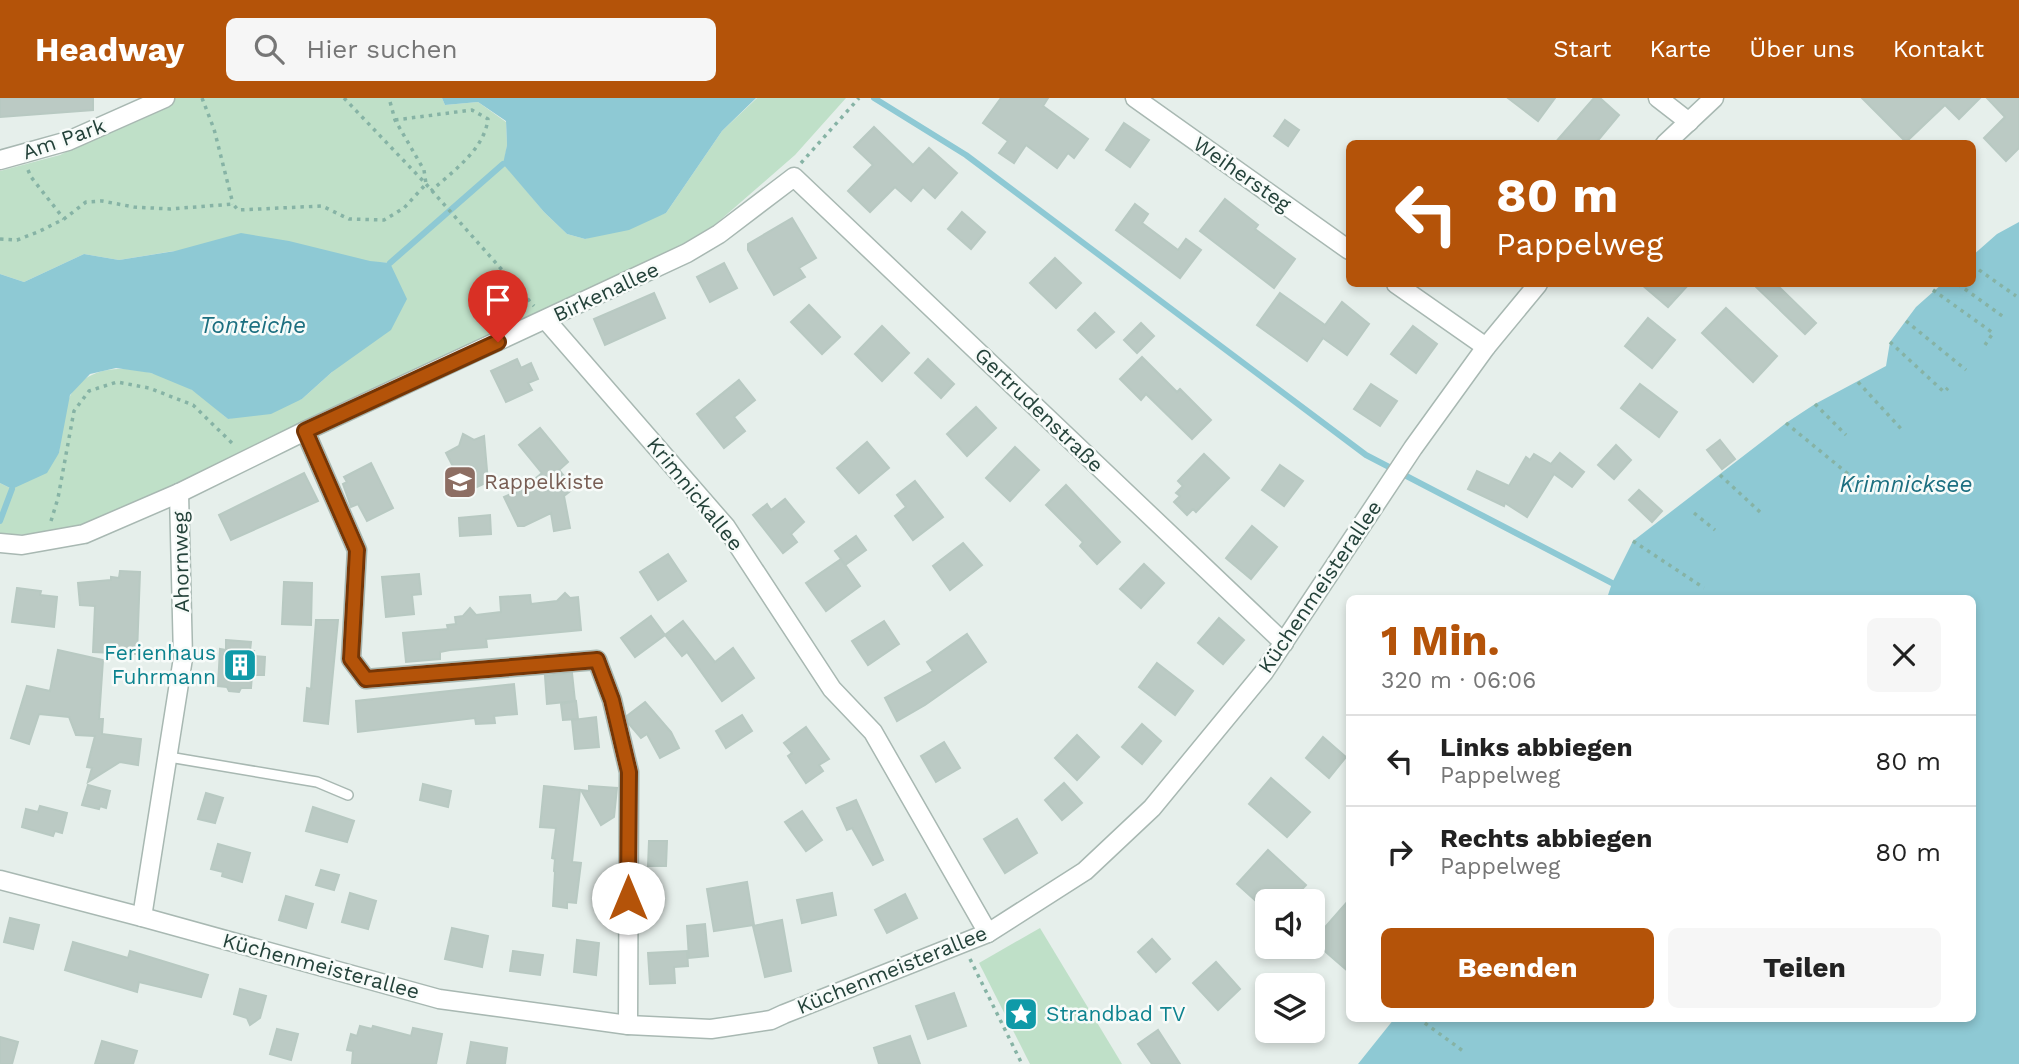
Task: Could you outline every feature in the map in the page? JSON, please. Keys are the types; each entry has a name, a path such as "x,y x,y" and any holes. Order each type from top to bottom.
{"street":[{"name":"Am Park","path":"0,160 68,141 165,98"},
{"name":"Weihersteg","path":"1135,98 1346,248"},
{"path":"1658,98 1689,122"},
{"path":"1669,140 1714,98"},
{"name":"Birkenallee","path":"0,543 45,543 84,534 180,493 305,431 687,253 719,234 794,177"},
{"name":"Gertrudenstraße","path":"794,177 1284,643"},
{"path":"1400,287 1486,347"},
{"name":"Küchenmeisterallee","path":"0,880 439,999 628,1025 711,1028 771,1020 988,933 1085,871 1152,808 1264,672 1413,448 1486,347 1536,287"},
{"name":"Krimnickallee","path":"546,320 726,527 832,689 873,732 988,933"},
{"path":"305,431 357,550 351,659 366,679 597,660 612,700 629,772 628,1025"},
{"name":"Ahornweg","path":"142,917 183,659 180,493"}],"lane":[{"path":"169,757 317,782 348,795"}],"path":[{"path":"202,98 214,129 233,204 238,210 322,206 349,219 384,220 404,208 426,184"},
{"path":"344,98 426,184 546,320"},
{"path":"389,98 395,120 424,170 426,184"},
{"path":"794,177 802,161 859,98"},
{"path":"395,120 472,110 488,119 486,131 471,154 431,191"},
{"path":"23,154 31,177 64,219"},
{"path":"0,239 17,240 64,219 86,202 102,201 134,207 170,209 233,204"},
{"path":"1976,268 2017,296"},
{"path":"1962,287 2005,318"},
{"path":"1933,290 1993,333 1985,345"},
{"path":"1906,321 1966,370"},
{"path":"1890,342 1944,392 1948,388"},
{"path":"45,543 58,498 74,411 89,391 117,382 149,388 193,405 248,459"},
{"path":"1858,382 1904,432"},
{"path":"1815,404 1846,435"},
{"path":"1786,423 1853,478"},
{"path":"1720,475 1760,512"},
{"path":"1694,513 1715,530"},
{"path":"1633,541 1704,588"},
{"path":"962,944 1022,1064"},
{"path":"1423,1022 1463,1051"}],"green space":[{"path":"172,98 442,98 445,105 478,102 506,122 504,164 544,212 567,234 585,239 666,213 722,131 757,98 846,98 795,155 703,235 304,421 188,479 85,524 39,535 0,534 0,483 12,489 59,453 69,399 82,381 96,373 112,369 147,372 180,383 194,391 228,419 302,399 332,372 390,263 174,251 119,260 84,254 24,282 0,274 0,171 60,155"},
{"path":"1040,928 1122,1064 1030,1064 979,963"}],"water":[{"path":"442,98 756,98 722,131 666,213 629,230 585,239 567,234 544,212 503,164 507,145 506,121 478,102 445,105"},
{"name":"Krimnicksee","path":"2019,222 2019,1064 1358,1064 1392,1022 1976,1022 1976,595 1608,595 1633,541 1786,423 1815,404 1886,366 1890,342 1916,307 1939,287 1976,287 1976,252 1997,234"},
{"name":"Tonteiche","path":"241,233 390,263 407,299 391,330 332,372 302,399 271,414 228,419 192,390 151,373 116,368 90,374 70,395 59,453 47,473 12,489 0,483 0,274 24,282 84,254 119,260 175,251"}],"building":[{"path":"0,98 93,98 93,110 0,117"},
{"path":"1001,98 1048,98 1043,106 1088,139 1074,158 1068,153 1057,168 1026,145 1014,163 999,153 1008,141 983,123"},
{"path":"1508,98 1555,98 1538,121"},
{"path":"1594,98 1600,98 1619,115 1598,140 1557,140"},
{"path":"1862,98 1980,98 1959,119 1945,105 1908,140 1904,140"},
{"path":"1987,98 2019,98 2019,148 2006,161 1984,138 2005,117"},
{"path":"1285,120 1299,130 1288,146 1274,136"},
{"path":"1124,123 1149,140 1130,167 1106,150"},
{"path":"874,127 913,165 929,148 957,173 935,198 923,187 911,201 895,187 870,212 848,191 873,165 854,147"},
{"path":"1225,199 1258,225 1255,229 1295,259 1274,288 1200,231"},
{"path":"1135,204 1148,214 1142,223 1178,250 1186,239 1201,250 1180,278 1116,230"},
{"path":"962,212 985,232 971,249 948,229"},
{"path":"792,218 816,258 799,268 805,277 774,295 748,250 748,244"},
{"path":"1055,258 1081,283 1056,308 1030,283"},
{"path":"724,263 737,288 710,302 697,277"},
{"path":"1645,287 1686,287 1668,307"},
{"path":"1756,287 1779,287 1816,323 1805,334"},
{"path":"654,293 665,318 605,345 594,319"},
{"path":"1280,293 1325,325 1342,302 1369,324 1347,355 1323,338 1307,361 1257,325"},
{"path":"809,305 840,337 822,354 791,322"},
{"path":"1726,308 1777,356 1753,382 1702,333"},
{"path":"1095,313 1114,332 1096,348 1078,330"},
{"path":"1648,318 1675,340 1652,368 1625,346"},
{"path":"1141,323 1154,336 1137,353 1124,340"},
{"path":"882,326 909,353 882,381 855,354"},
{"path":"1413,326 1437,344 1416,373 1391,354"},
{"path":"1142,357 1177,392 1180,389 1211,420 1192,439 1146,394 1141,400 1120,379"},
{"path":"517,359 521,368 531,363 538,379 528,383 532,390 506,402 491,371"},
{"path":"928,359 954,384 941,398 915,373"},
{"path":"739,380 755,400 734,417 745,431 724,448 697,414"},
{"path":"1371,384 1397,401 1380,426 1354,409"},
{"path":"1640,384 1677,412 1659,437 1621,408"},
{"path":"976,407 996,428 967,456 947,434"},
{"path":"540,428 568,462 559,470 574,488 564,496 570,528 554,531 551,513 524,526 518,526 504,497 524,488 542,473 519,445"},
{"path":"463,434 474,440 484,436 488,482 466,492 446,453 459,446"},
{"path":"1720,440 1735,459 1722,469 1707,450"},
{"path":"867,442 889,468 859,493 837,468"},
{"path":"1616,445 1631,460 1614,479 1598,465"},
{"path":"1015,447 1039,470 1010,501 986,478"},
{"path":"1560,453 1584,472 1572,487 1554,474 1527,517 1505,503 1504,506 1468,489 1477,471 1509,486 1526,457 1530,460 1534,454 1551,464"},
{"path":"1204,454 1229,478 1196,512 1193,509 1187,515 1174,502 1180,496 1176,493 1183,486 1178,481"},
{"path":"371,463 393,508 367,521 358,504 351,507 343,484 347,482 344,477"},
{"path":"1280,465 1303,481 1284,506 1262,490"},
{"path":"304,473 318,501 231,540 219,515"},
{"path":"915,481 943,517 913,540 895,516 906,507 897,495"},
{"path":"1066,485 1120,542 1097,564 1080,546 1083,542 1046,505"},
{"path":"1639,490 1662,511 1652,522 1629,500"},
{"path":"785,499 804,522 791,534 797,542 783,553 753,515 767,504 771,510"},
{"path":"490,515 491,534 460,536 459,518"},
{"path":"1252,526 1277,547 1251,579 1226,558"},
{"path":"856,536 866,550 845,565 860,586 826,611 806,583 841,559 835,551"},
{"path":"963,543 982,565 950,590 933,566"},
{"path":"668,554 686,581 658,600 640,572"},
{"path":"1144,564 1164,583 1141,608 1120,589"},
{"path":"120,571 140,572 137,654 93,652 95,606 80,605 78,583 119,578"},
{"path":"419,574 421,594 412,595 414,614 386,617 382,577"},
{"path":"284,582 312,583 311,625 282,624"},
{"path":"17,588 41,591 40,595 57,597 54,627 12,622"},
{"path":"565,593 570,598 578,597 581,630 486,639 487,647 450,650 440,652 440,659 406,662 403,633 448,629 447,625 456,624 455,617 463,616 470,608 476,615 501,612 500,597 530,595 531,604 557,601"},
{"path":"651,616 665,635 635,657 621,638"},
{"path":"1219,618 1244,640 1223,664 1198,643"},
{"path":"316,620 338,620 328,724 304,721 307,688 311,689"},
{"path":"683,621 715,662 733,648 754,678 722,701 687,652 682,656 665,635"},
{"path":"884,621 899,644 868,665 852,641"},
{"path":"967,634 986,662 925,705 897,721 885,698 933,671 927,662"},
{"name":"Ferienhaus Fuhrmann","path":"226,640 251,642 250,651 254,651 253,656 265,657 264,675 252,675 251,688 241,688 239,692 218,686 220,649 226,650"},
{"path":"58,650 103,660 99,719 103,719 102,734 141,739 138,765 120,762 88,782 92,768 87,767 95,736 76,735 69,717 39,714 29,744 11,738 27,686 50,691"},
{"path":"1157,663 1193,691 1175,715 1139,687"},
{"path":"572,673 575,701 547,704 545,676"},
{"path":"514,684 517,714 494,716 495,723 476,724 475,718 358,732 356,701"},
{"path":"576,701 578,719 563,720 561,704"},
{"path":"645,702 671,732 679,748 660,758 647,734 641,738 629,724 627,716"},
{"path":"742,715 752,731 726,748 716,731"},
{"path":"596,717 599,747 575,749 572,720"},
{"path":"1142,724 1161,741 1142,764 1122,747"},
{"path":"806,727 829,759 819,765 823,771 806,783 788,756 792,753 784,743"},
{"path":"1077,735 1099,757 1077,780 1055,758"},
{"path":"1323,737 1346,757 1329,778 1306,758"},
{"path":"944,742 960,768 936,782 921,756"},
{"path":"1271,778 1310,812 1287,837 1249,804"},
{"path":"1064,783 1082,803 1062,820 1045,800"},
{"path":"423,784 451,791 448,807 420,800"},
{"path":"88,785 110,791 106,808 82,805"},
{"path":"544,786 580,790 572,862 581,863 576,903 567,902 567,908 553,906 555,859 552,858 556,828 540,827"},
{"path":"589,786 617,788 614,817 601,825 581,790 589,791"},
{"path":"206,793 223,798 215,823 198,819"},
{"path":"856,800 883,860 873,865 852,828 847,830 837,808"},
{"path":"40,806 67,813 62,833 55,831 53,836 22,827 26,809 38,812"},
{"path":"313,807 354,821 347,842 306,831"},
{"path":"802,811 822,840 806,851 785,822"},
{"path":"1017,819 1037,853 1005,873 984,839"},
{"path":"649,841 667,841 666,866 648,866"},
{"path":"218,844 250,853 242,882 222,876 223,872 211,869"},
{"path":"1268,850 1306,885 1302,889 1255,889 1255,900 1237,884"},
{"path":"321,870 339,875 334,890 316,885"},
{"path":"747,882 754,925 714,931 707,889"},
{"path":"350,893 376,901 368,929 342,922"},
{"path":"832,893 836,915 802,923 797,900"},
{"path":"905,894 917,918 887,933 875,910"},
{"path":"286,896 313,904 306,928 279,920"},
{"path":"1346,903 1346,969 1325,951 1325,927"},
{"path":"10,918 39,925 33,949 4,942"},
{"path":"782,920 791,971 765,977 753,926"},
{"path":"705,924 708,956 689,958 687,926"},
{"path":"452,928 488,936 482,967 445,959"},
{"path":"1152,939 1170,959 1156,972 1138,952"},
{"path":"577,940 599,943 596,975 574,972"},
{"path":"73,942 128,958 130,951 208,975 201,997 139,982 137,992 65,970"},
{"path":"513,951 543,955 540,975 510,971"},
{"path":"687,951 688,966 674,967 675,983 650,984 648,953"},
{"path":"1216,962 1240,989 1218,1010 1193,983"},
{"path":"240,989 266,996 260,1018 250,1025 247,1018 234,1014"},
{"path":"954,993 966,1026 928,1039 916,1006"},
{"path":"360,1026 372,1029 373,1026 411,1036 413,1028 442,1034 436,1064 352,1064 353,1051 347,1050 351,1034 357,1036"},
{"path":"277,1029 298,1034 291,1060 270,1054"},
{"path":"1158,1030 1180,1064 1152,1064 1138,1044"},
{"path":"910,1036 920,1064 879,1064 874,1048"},
{"path":"0,1037 18,1042 12,1064 0,1064"},
{"path":"102,1041 137,1051 133,1064 95,1064"},
{"path":"471,1042 507,1048 505,1064 467,1064"}],"waterway":[{"path":"874,98 966,155 1366,455 1612,583"},
{"path":"390,263 503,164"},
{"path":"0,521 12,489"}],"place":[{"name":"Rappelkiste","path":"460,482"},
{"name":"Ferienhaus Fuhrmann","path":"240,665"},
{"name":"Strandbad TV","path":"1021,1014"}],"route":[{"path":"498,342 305,431 357,550 351,659 366,679 597,660 612,700 629,772 628,898"}]}
